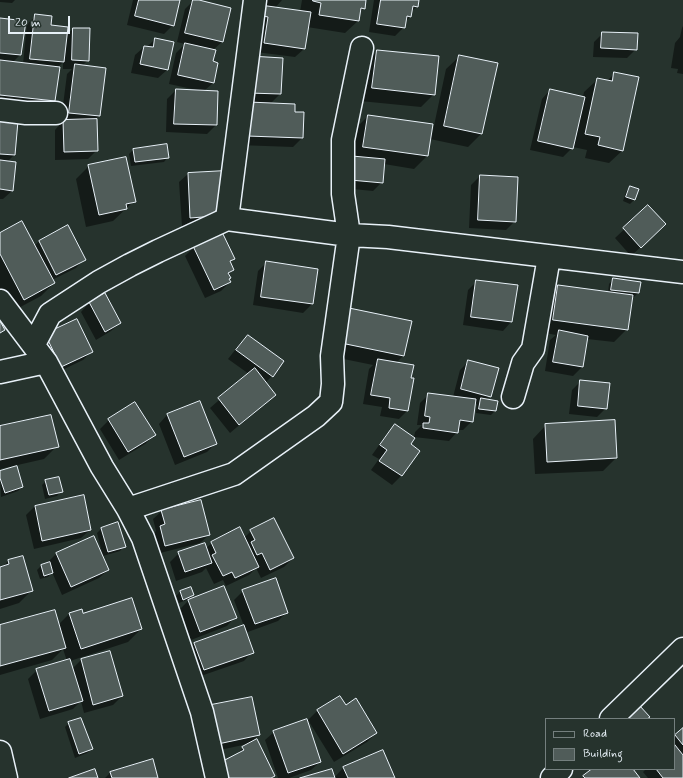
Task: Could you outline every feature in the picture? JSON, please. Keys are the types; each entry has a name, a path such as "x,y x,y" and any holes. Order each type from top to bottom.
{"street":[{"path":"227,219 255,0"},
{"path":"128,509 234,474 316,416 331,402 333,384 332,356 349,235 343,194 343,140 362,48"},
{"path":"0,110 26,113 56,112"},
{"path":"40,353 50,314 99,282 130,265 227,219 349,235 388,237 683,272"},
{"path":"513,397 523,363 533,349 549,257"},
{"path":"0,301 40,353 102,467 144,538 202,712 217,778"},
{"path":"0,372 40,353"},
{"path":"612,718 683,649"},
{"path":"552,778 560,770"}],"building":[{"path":"139,0 180,0 174,26 135,16"},
{"path":"193,0 199,0 231,8 223,42 185,33"},
{"path":"313,0 366,0 365,9 361,8 359,21 319,15 321,3"},
{"path":"381,0 419,0 418,7 413,6 411,17 407,16 405,28 377,24"},
{"path":"260,5 311,12 305,49 264,43 268,17 259,15"},
{"path":"35,14 52,16 51,25 68,27 64,62 30,59"},
{"path":"0,18 26,21 21,55 0,53"},
{"path":"73,28 90,28 89,61 72,60"},
{"path":"602,32 638,33 637,50 601,48"},
{"path":"155,38 174,42 168,70 140,64 144,46 153,47"},
{"path":"185,43 216,50 213,61 218,63 214,83 178,75"},
{"path":"377,50 439,56 435,95 372,88"},
{"path":"459,55 498,63 482,134 444,126"},
{"path":"250,56 283,58 281,94 248,93"},
{"path":"0,60 60,67 55,101 0,95"},
{"path":"75,64 106,68 100,116 69,113"},
{"path":"614,72 639,77 623,151 598,145 600,137 585,134 597,78 612,81"},
{"path":"176,89 218,91 217,125 174,124"},
{"path":"550,89 585,97 573,149 538,141"},
{"path":"248,102 295,104 295,112 304,112 303,138 247,136"},
{"path":"368,115 433,124 428,156 363,147"},
{"path":"97,119 98,151 64,152 63,120"},
{"path":"0,120 18,121 15,155 0,154"},
{"path":"167,144 169,158 135,162 133,149"},
{"path":"352,156 385,159 383,183 350,180"},
{"path":"126,157 136,202 126,204 127,209 99,215 88,165"},
{"path":"0,160 16,162 13,191 0,189"},
{"path":"225,171 227,210 216,210 216,216 190,218 188,173"},
{"path":"480,175 518,177 516,222 478,220"},
{"path":"630,186 639,189 635,200 626,197"},
{"path":"648,205 666,224 641,248 623,228"},
{"path":"22,221 55,283 24,300 0,254 0,233"},
{"path":"68,225 86,260 56,275 39,241"},
{"path":"222,232 235,259 230,261 234,270 228,273 231,278 229,279 231,282 214,290 193,246"},
{"path":"266,261 318,269 313,304 261,297"},
{"path":"613,278 641,282 639,293 611,290"},
{"path":"476,280 518,285 512,322 471,317"},
{"path":"558,285 633,295 628,330 553,320"},
{"path":"105,293 121,323 105,332 89,302"},
{"path":"349,308 412,321 404,356 341,343"},
{"path":"77,319 93,352 61,367 45,334"},
{"path":"0,321 5,330 0,333"},
{"path":"559,330 588,336 583,367 553,362"},
{"path":"248,335 284,361 273,377 236,350"},
{"path":"378,359 414,365 411,378 414,378 408,411 389,408 390,398 371,395"},
{"path":"468,360 499,368 491,397 461,389"},
{"path":"255,368 276,395 239,425 218,398"},
{"path":"580,380 610,383 607,409 578,406"},
{"path":"428,393 476,399 473,422 460,420 458,433 423,428 423,423 429,423 430,417 425,416"},
{"path":"481,398 498,401 496,411 479,409"},
{"path":"200,401 217,444 184,457 167,414"},
{"path":"135,402 156,435 128,452 108,419"},
{"path":"51,415 59,447 0,460 0,426"},
{"path":"615,420 617,458 547,462 545,424"},
{"path":"395,424 415,438 411,444 420,451 402,476 379,461 387,450 380,445"},
{"path":"17,466 23,487 5,493 0,478 0,471"},
{"path":"59,477 63,492 49,495 45,480"},
{"path":"84,495 91,530 42,541 35,506"},
{"path":"201,500 210,535 165,546 160,526 165,524 161,510"},
{"path":"274,518 294,558 270,570 262,553 257,555 251,542 255,540 250,530"},
{"path":"118,522 126,547 108,552 101,528"},
{"path":"240,527 259,567 235,578 232,572 223,576 212,555 216,553 211,542"},
{"path":"94,536 109,570 71,587 56,553"},
{"path":"205,543 212,563 185,572 178,552"},
{"path":"23,556 33,591 0,600 0,567 9,564 8,560"},
{"path":"50,562 53,573 44,576 41,565"},
{"path":"276,578 288,613 255,624 242,590"},
{"path":"224,586 237,618 200,632 188,600"},
{"path":"191,587 194,595 183,600 180,591"},
{"path":"132,598 142,629 81,649 69,613 82,609 83,613"},
{"path":"55,610 66,648 0,666 0,625"},
{"path":"244,625 254,653 204,670 194,643"},
{"path":"110,651 123,696 93,705 81,659"},
{"path":"70,659 83,701 49,711 36,669"},
{"path":"340,696 346,705 356,698 377,733 343,754 317,710"},
{"path":"252,697 260,735 218,744 211,705"},
{"path":"639,705 650,717 648,718 625,718"},
{"path":"81,718 93,749 79,754 68,722"},
{"path":"307,719 321,762 288,773 273,731"},
{"path":"683,728 683,745 675,735"},
{"path":"257,739 275,776 271,778 229,778 221,762 244,750 242,747"},
{"path":"675,745 683,755 683,778 663,778 657,770 675,770"},
{"path":"383,750 395,778 348,778 343,767"},
{"path":"153,759 158,778 112,778 110,772"},
{"path":"95,769 98,778 69,778"},
{"path":"332,769 335,778 300,778"},
{"path":"591,770 634,770 640,778 585,778 583,776"}]}
